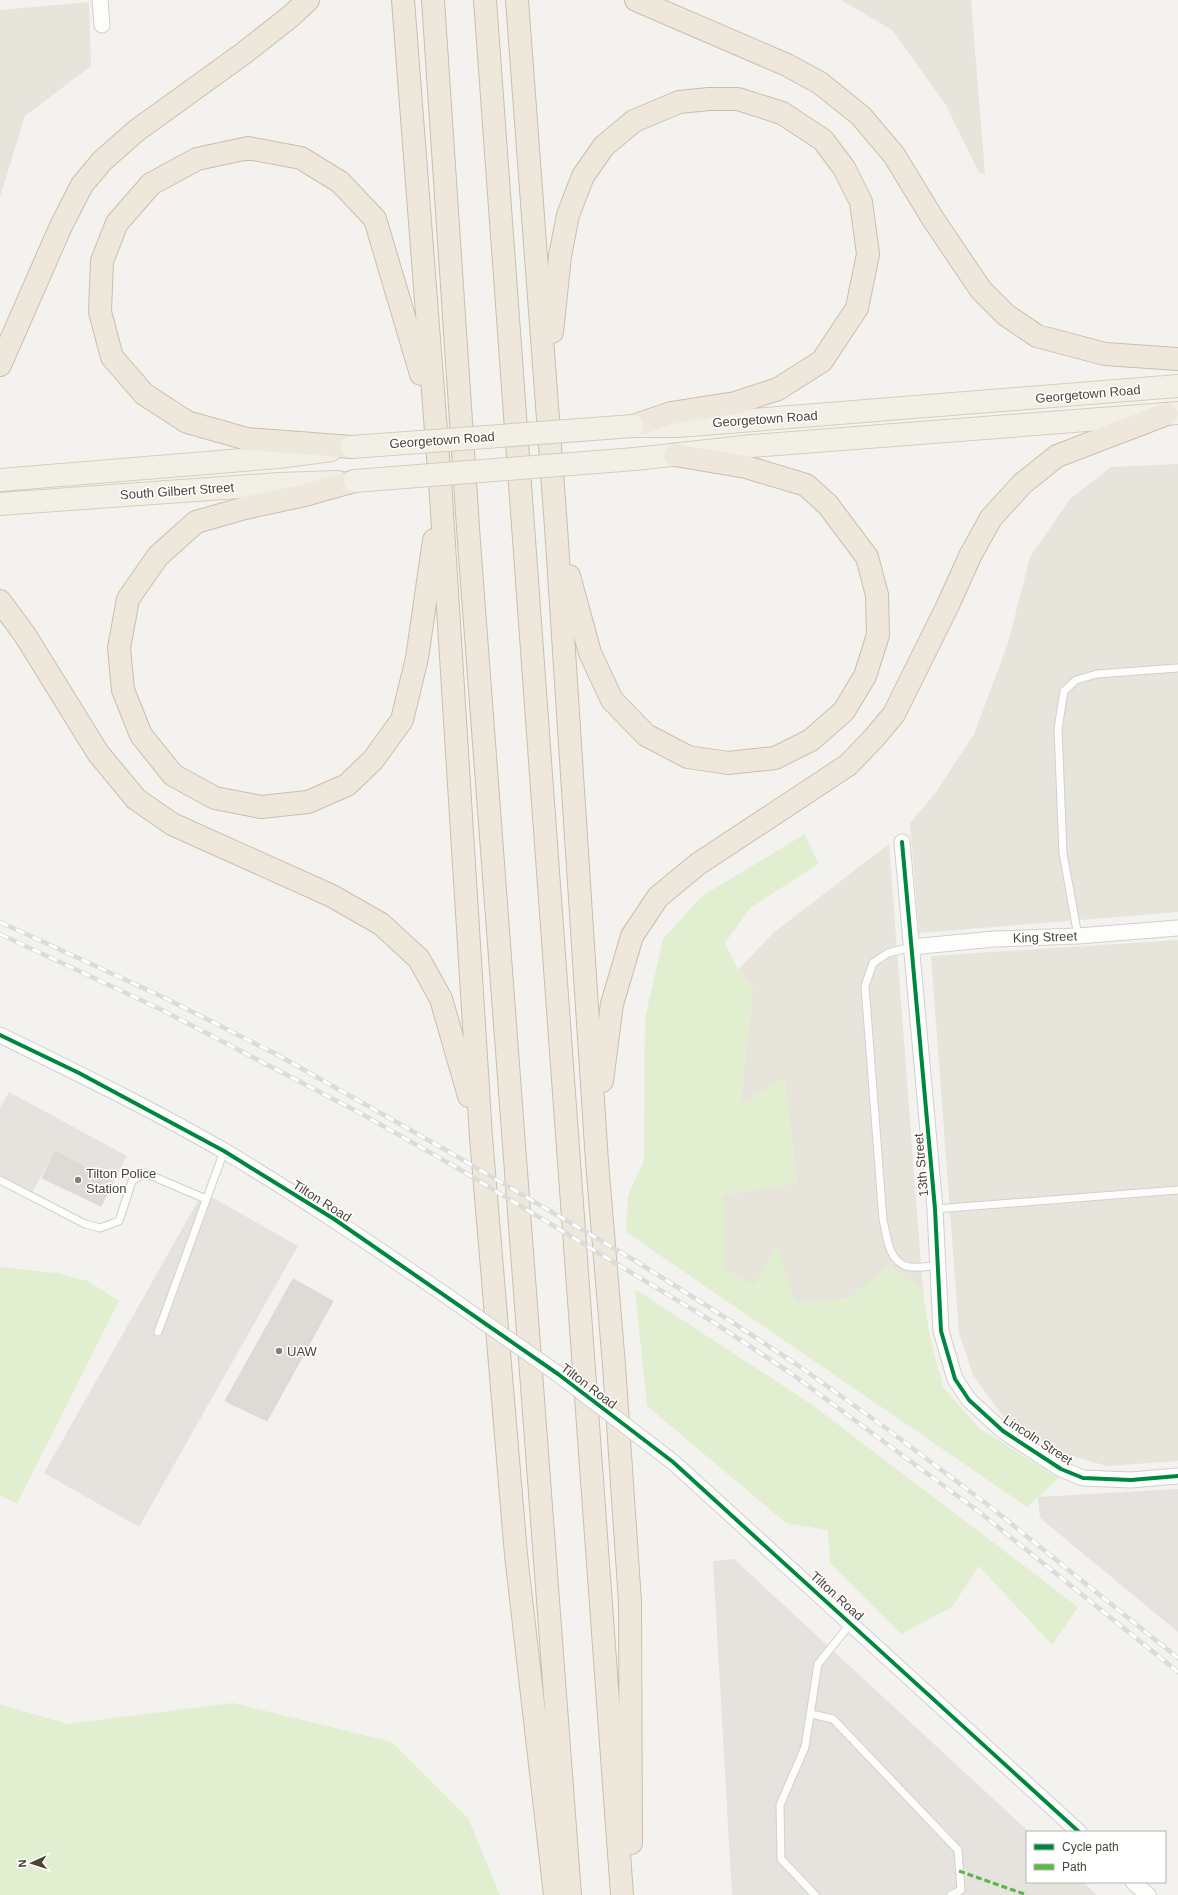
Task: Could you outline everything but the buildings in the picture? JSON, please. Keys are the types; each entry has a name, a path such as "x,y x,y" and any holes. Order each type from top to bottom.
{"highway":[{"path":"0,365 60,226 82,185 97,167 136,131 244,54 291,16 308,0"},
{"path":"403,0 433,413 441,496 481,1137 516,1555 555,1895"},
{"path":"433,0 469,542 570,1895"},
{"path":"485,0 622,1895"},
{"path":"517,0 556,527 597,1162 614,1365 630,1602 632,1835 630,1895"},
{"path":"636,0 787,65 820,82 861,116 894,155 933,219 981,290 1006,315 1036,336 1106,354 1178,359"},
{"path":"546,386 560,256 568,215 583,176 604,146 634,121 679,102 709,98 738,100 782,113 822,140 844,168 860,202 868,254 857,308 822,361 778,389 735,403 671,413 633,426"},
{"path":"352,447 247,439 187,422 144,394 112,357 100,312 102,261 117,223 151,184 197,159 248,148 301,158 340,182 375,219 433,413"},
{"path":"597,1162 601,1086 612,1004 632,936 658,898 698,864 848,765 874,738 894,714 948,605 970,556 991,518 1022,484 1057,456 1173,414"},
{"path":"556,527 590,653 612,700 646,735 688,757 728,763 775,758 811,740 844,711 865,676 878,635 877,595 867,557 828,505 806,485 746,467 674,455"},
{"path":"355,481 305,495 245,508 196,522 158,556 128,599 119,648 123,690 141,735 173,775 215,798 261,807 308,802 346,785 374,760 402,720 417,658 441,496"},
{"path":"0,601 26,635 98,753 136,799 172,824 332,896 382,924 419,959 441,999 481,1137"}],"main road":[{"name":"Georgetown Road","path":"352,447 633,426 678,426 1178,386"},
{"name":"Georgetown Road","path":"355,481 635,459 752,446 1173,414"},
{"name":"South Gilbert Street","path":"0,480 279,457 352,447"},
{"name":"South Gilbert Street","path":"0,504 271,484 355,481"}],"street":[{"path":"100,0 102,25"},
{"name":"13th Street","path":"902,842 935,1209 941,1331 955,1379"},
{"name":"King Street","path":"911,947 994,939 1078,936 1178,928"},
{"name":"Tilton Road","path":"0,1035 79,1073 224,1152 334,1219 558,1374 673,1462 1078,1831"},
{"name":"Lincoln Street","path":"955,1379 969,1400 1003,1431 1061,1469 1083,1478 1131,1480 1178,1476"},
{"path":"1135,1883 1148,1895"}],"lane":[{"path":"1078,936 1063,854 1058,729 1064,691 1076,680 1097,674 1178,668"},
{"path":"911,947 888,953 873,963 864,986 882,1204 888,1242 895,1260 907,1267 938,1266"},
{"path":"158,1332 224,1152"},
{"path":"0,1180 85,1224 100,1228 119,1221 132,1181 145,1174 206,1199"},
{"path":"935,1209 1178,1190"},
{"path":"815,1895 781,1859 780,1805 805,1747 818,1664 851,1623"},
{"path":"811,1714 833,1720 958,1850 961,1890 952,1895"}],"shaded area":[{"path":"841,0 971,0 985,174 979,173 946,105 892,30"},
{"path":"89,2 91,66 25,116 0,197 0,10"},
{"path":"1178,464 1178,912 919,933 910,823 936,792 974,734 1008,643 1030,557 1070,499 1111,467"},
{"path":"889,844 923,1291 783,1304 724,1268 724,1195 797,1183 784,1079 740,1104 753,988 738,970 773,933"},
{"path":"1178,940 1178,1461 1107,1466 1065,1454 1005,1419 973,1375 959,1333 931,956"},
{"path":"9,1092 127,1156 113,1183 55,1151 30,1196 0,1180 0,1108"},
{"path":"203,1192 298,1246 139,1527 44,1473"},
{"path":"1178,1489 1178,1632 1040,1518 1038,1497"},
{"path":"734,1559 1028,1831 1026,1831 1026,1883 1084,1883 1097,1895 732,1895 713,1561"}],"green space":[{"path":"805,834 818,864 750,908 725,943 738,970 753,988 740,1104 784,1078 797,1183 724,1195 724,1268 754,1285 777,1246 796,1303 849,1298 890,1265 923,1291 929,1333 943,1387 979,1428 1059,1478 1027,1507 626,1232 628,1196 644,1160 645,1018 663,939 702,896"},
{"path":"0,1267 56,1273 88,1281 119,1301 17,1504 0,1495"},
{"path":"635,1289 811,1404 1078,1607 1052,1645 979,1566 952,1607 901,1634 830,1563 828,1530 786,1523 647,1406"},
{"path":"233,1703 392,1742 468,1818 500,1895 0,1895 0,1704 67,1724"}],"railway":[{"path":"0,922 165,998 276,1054 451,1153 634,1260 796,1364 883,1426 988,1505 1178,1658"},
{"path":"0,934 162,1010 360,1113 454,1166 710,1320 792,1374 982,1514 1178,1672"}],"marked path":[{"path":"959,1871 1027,1895"}],"cycle path":[{"path":"902,842 935,1209 941,1331 955,1379 969,1400 1003,1431 1061,1469 1083,1478 1131,1480 1178,1476"},
{"path":"0,1035 79,1073 224,1151 334,1219 558,1374 673,1462 1078,1831"}],"place":[{"name":"Tilton Police Station","path":"78,1180"},
{"name":"UAW","path":"279,1351"}]}
